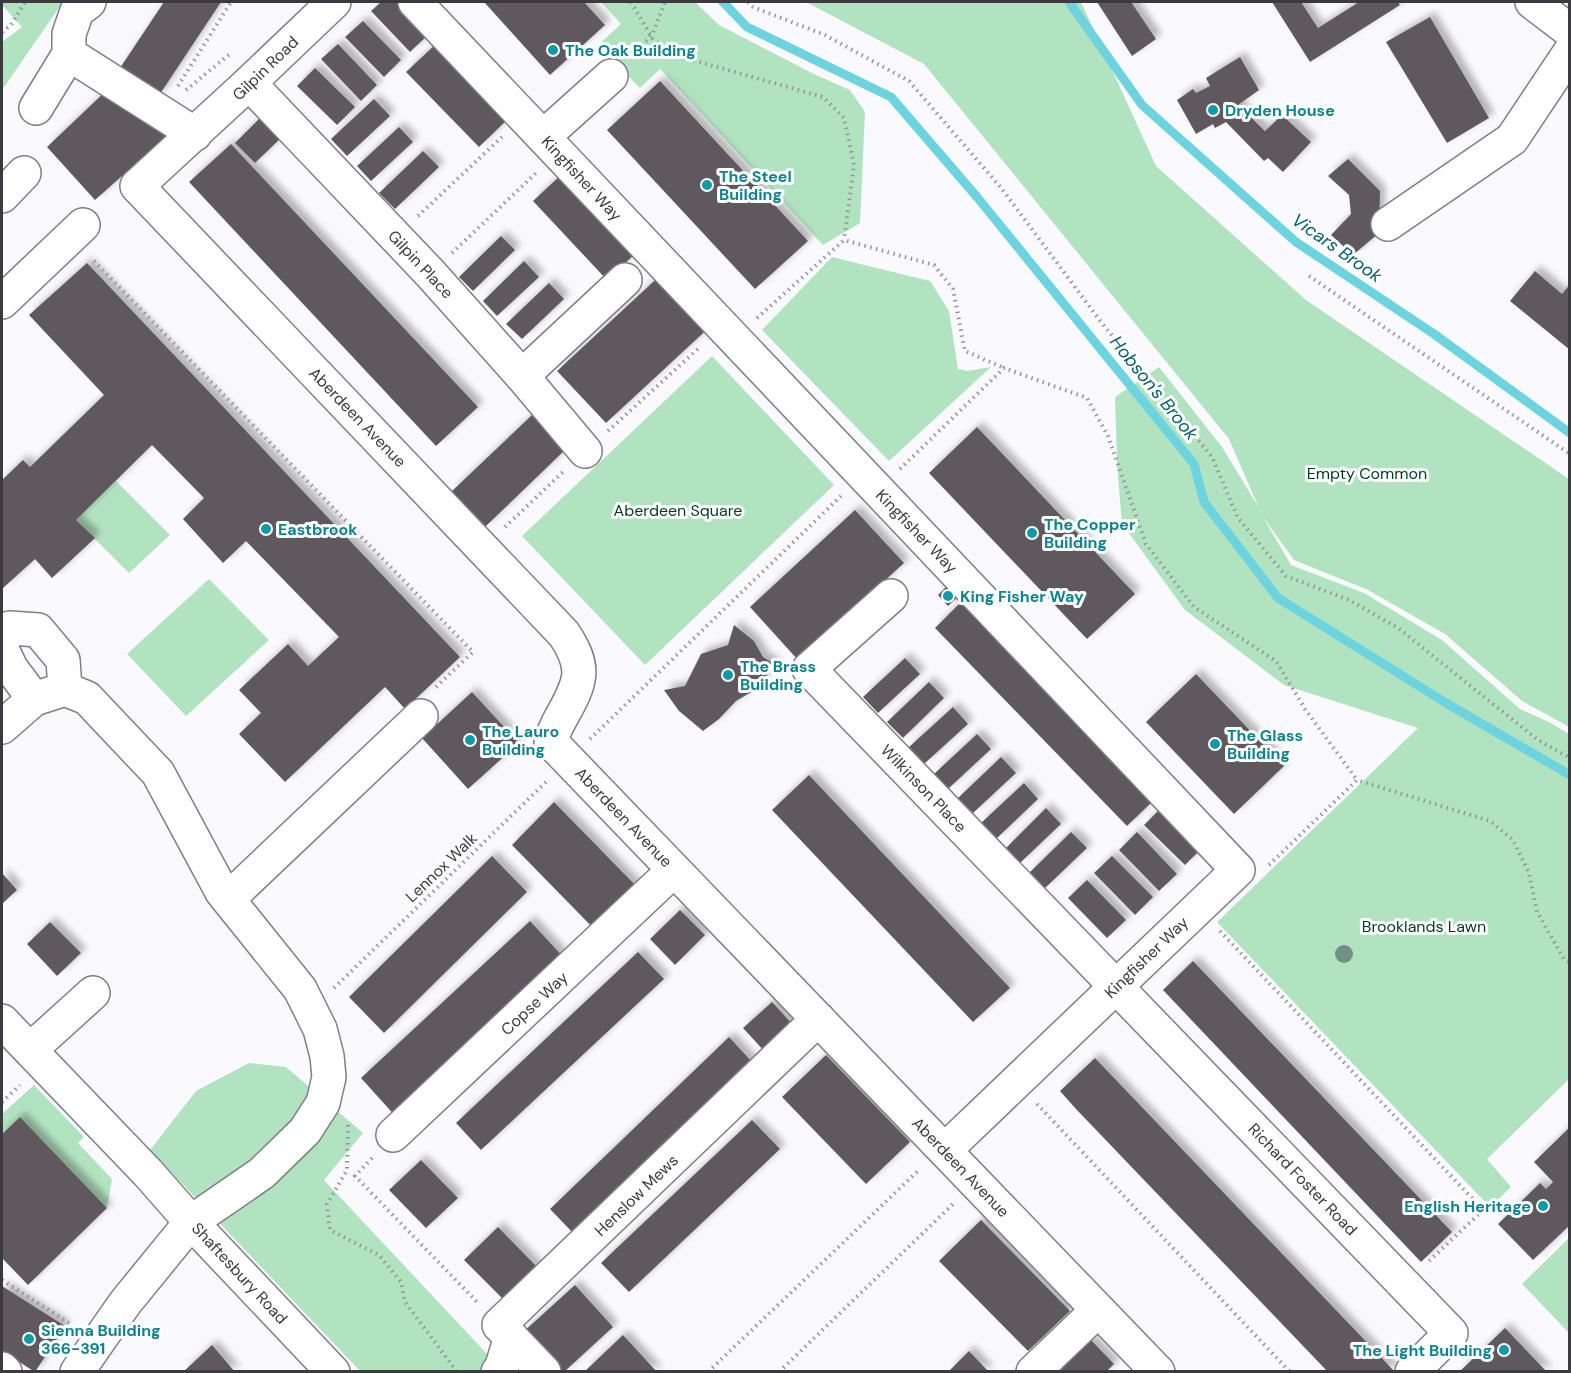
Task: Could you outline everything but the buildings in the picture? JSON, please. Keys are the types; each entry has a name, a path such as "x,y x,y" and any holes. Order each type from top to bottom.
{"street":[{"path":"36,108 69,54 69,34 77,11 89,2"},
{"name":"Gilpin Road","path":"137,186 334,2"},
{"name":"Kingfisher Way","path":"415,2 1238,870 944,1149"},
{"path":"1532,2 1569,31"},
{"path":"1388,224 1512,139 1569,52"},
{"path":"69,54 195,134"},
{"path":"542,135 611,76"},
{"name":"Gilpin Place","path":"249,83 430,273 522,376 585,452"},
{"path":"2,196 24,173"},
{"name":"Aberdeen Avenue","path":"137,186 564,634 574,649 580,665 573,697 552,734 551,742 1158,1371"},
{"path":"2,302 83,225"},
{"path":"522,376 625,280"},
{"name":"Wilkinson Place","path":"891,596 809,669 1116,986"},
{"path":"2,641 10,628 38,630 63,660 65,689"},
{"path":"2,649 11,668 34,699"},
{"path":"2,727 34,699 65,689 87,698 158,773 228,899 300,989 320,1029 327,1056 329,1077 323,1103 304,1131 262,1173 191,1222 125,1303 77,1371"},
{"path":"228,899 425,704"},
{"name":"Copse Way","path":"393,1135 675,870"},
{"name":"Richard Foster Road","path":"1116,986 1451,1333 1412,1371"},
{"path":"30,1050 93,993"},
{"name":"Henslow Mews","path":"505,1331 818,1019"},
{"name":"Shaftesbury Road","path":"2,1021 333,1371"},
{"path":"1033,1371 1098,1310"},
{"path":"498,1371 501,1369 505,1331"},
{"path":"505,1331 544,1371"}],"path":[{"path":"2,32 11,25 25,2"},
{"path":"161,112 231,2"},
{"path":"631,2 652,34 654,41 675,55 823,97 844,118 854,165 844,240 734,339"},
{"path":"611,76 652,34 665,2"},
{"path":"748,2 753,7 825,35 909,81 1002,189 1101,322 1212,457 1238,518 1286,576 1349,600 1398,628 1538,740 1569,758"},
{"path":"161,112 239,46"},
{"path":"396,237 542,135"},
{"path":"430,273 542,135"},
{"path":"844,240 934,265 953,289 965,351 1004,368 1087,398 1108,436 1146,544 1194,607 1276,661 1305,709 1357,780 1490,821 1513,840 1529,873 1537,912 1564,959 1569,962"},
{"path":"93,261 473,652 425,704"},
{"path":"1309,276 1569,454"},
{"name":"Lennox Walk","path":"331,991 568,760 871,483 1004,368"},
{"path":"1263,872 1357,780"},
{"path":"1219,930 1483,1210 1405,1285"},
{"path":"1016,1082 1290,1371"},
{"path":"348,1119 347,1170 327,1204 330,1230 379,1255 401,1282 405,1302 457,1371"},
{"path":"355,1176 393,1135"},
{"path":"708,1371 944,1149"},
{"path":"347,1170 505,1331"},
{"path":"778,1371 976,1182"},
{"path":"2,1280 69,1323"}],"green space":[{"path":"2,2 63,2 2,90 2,42 22,27 2,5"},
{"path":"601,2 695,2 719,25 850,90 865,112 860,223 823,245 660,69 640,88 598,45 621,24"},
{"path":"806,2 1081,2 1156,166 1306,300 1569,479 1569,727 1522,701 1445,634 1368,590 1294,560 1263,517 1291,565 1364,593 1442,640 1520,709 1569,734 1569,1079 1487,1159 1511,1187 1490,1207 1217,922 1418,728 1284,685 1185,610 1122,524 1115,397 1159,367 1222,447 1259,508 1229,439 924,64"},
{"path":"832,257 930,281 949,311 958,369 967,371 991,367 889,461 762,330"},
{"name":"Aberdeen Square","path":"712,356 834,485 645,665 522,536"},
{"path":"116,481 170,535 129,573 76,520"},
{"path":"209,579 269,640 186,716 127,654"},
{"path":"249,1063 286,1067 363,1133 324,1180 503,1371 360,1371 150,1150 196,1091"},
{"path":"34,1085 84,1137 78,1143 112,1179 107,1208 20,1117 2,1134 2,1114"},
{"path":"1569,1238 1569,1333 1522,1284"}],"waterway":[{"name":"Hobson's Brook","path":"723,2 747,27 891,97 977,197 1194,464 1204,502 1278,598 1446,703 1570,775"},
{"name":"Vicars Brook","path":"1069,2 1142,105 1296,242 1434,334 1570,433"}],"place":[{"name":"The Oak Building","path":"553,50"},
{"name":"Dryden House","path":"1213,110"},
{"name":"The Steel Building","path":"707,185"},
{"name":"Eastbrook","path":"266,529"},
{"name":"The Copper Building","path":"1032,533"},
{"name":"King Fisher Way","path":"948,596"},
{"name":"The Brass Building","path":"728,675"},
{"name":"The Lauro Building","path":"470,740"},
{"name":"The Glass Building","path":"1215,744"},
{"name":"English Heritage","path":"1543,1206"},
{"name":"Sienna Building 366-391","path":"29,1339"},
{"name":"The Light Building","path":"1504,1350"}],"park label":[{"name":"Empty Common","path":"1367,473"},
{"name":"Brooklands Lawn","path":"1424,926"}]}
